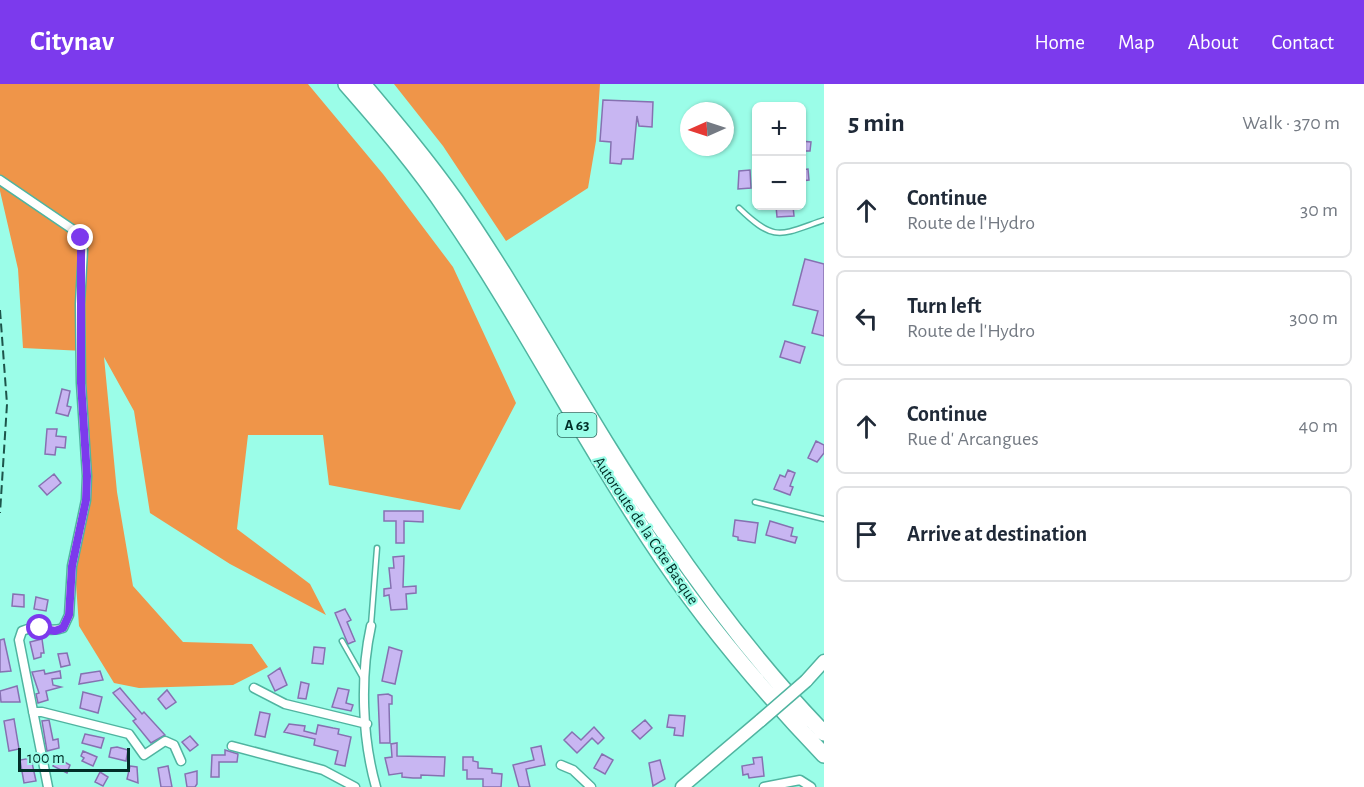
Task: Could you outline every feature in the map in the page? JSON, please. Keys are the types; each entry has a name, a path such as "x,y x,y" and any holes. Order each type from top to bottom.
{"highway":[{"name":"Autoroute de la Côte Basque","path":"346,84 397,143 453,218 487,270 585,438 651,543 719,634 786,715 824,755"},
{"name":"Autoroute de la Côte Basque","path":"363,84 406,134 456,201 663,532 734,628 795,704 824,733"}],"street":[{"path":"0,180 65,224 81,238 81,383 87,455 86,500 72,566 69,615 63,628 55,631 30,627 22,631 19,640 48,787"},
{"path":"371,626 364,659 364,678 368,758 376,787"},
{"path":"682,787 806,681 824,661"},
{"path":"254,688 285,704 367,724"},
{"path":"33,712 42,712 129,734 144,755 165,741 174,745 181,761"},
{"path":"232,746 323,770 355,787"},
{"path":"561,765 573,770 591,787"},
{"path":"764,787 800,780 811,787"}],"lane":[{"path":"739,208 757,226 770,233 780,234 824,220"},
{"path":"755,502 824,519"},
{"path":"371,626 377,548"},
{"path":"342,641 364,678"}],"shaded area":[{"path":"0,84 308,84 383,174 453,267 516,403 460,510 329,485 323,435 248,435 237,529 310,584 326,615 230,564 150,513 134,411 104,357 117,492 133,586 183,642 252,644 268,667 233,685 139,688 114,683 79,626 75,570 89,502 89,429 84,351 23,348 18,269 0,191"},
{"path":"394,84 600,84 596,141 588,188 506,241 443,146"}],"building":[{"path":"603,100 653,102 652,127 639,126 637,116 633,159 622,159 621,164 610,163 611,142 600,141"},
{"path":"806,142 811,142 810,151 806,151"},
{"path":"806,169 808,169 809,180 806,180"},
{"path":"750,170 751,188 738,189 739,171"},
{"path":"776,210 793,210 794,216 777,217"},
{"path":"805,259 824,264 824,336 812,333 818,311 793,305"},
{"path":"785,341 805,347 800,363 780,357"},
{"path":"62,389 70,391 67,406 71,407 68,416 56,413"},
{"path":"47,429 57,429 56,436 66,437 65,448 56,447 55,455 45,454"},
{"path":"816,441 824,445 824,453 817,462 808,458"},
{"path":"788,470 795,473 790,486 793,487 790,495 774,489 780,475 785,477"},
{"path":"54,474 61,483 47,495 39,486"},
{"path":"384,511 423,511 423,522 404,521 404,543 396,543 396,521 384,521"},
{"path":"735,520 758,523 755,543 738,540 738,537 733,536"},
{"path":"770,521 793,528 791,536 797,537 795,543 766,535"},
{"path":"404,556 403,587 416,586 416,593 406,594 407,609 391,610 389,595 384,596 384,589 391,588 389,568 394,568 393,557"},
{"path":"13,594 24,595 24,607 12,606"},
{"path":"36,597 48,600 46,611 34,609"},
{"path":"345,609 351,620 347,622 355,641 348,644 335,613"},
{"path":"4,639 11,671 0,672 0,640"},
{"path":"42,639 44,653 41,653 41,657 34,659 30,642"},
{"path":"314,647 325,648 323,664 312,663"},
{"path":"389,647 402,651 395,684 382,681"},
{"path":"67,653 70,665 61,667 58,654"},
{"path":"280,668 287,685 275,691 268,676"},
{"path":"44,670 45,674 60,671 61,678 52,679 53,685 61,687 46,691 48,700 38,703 36,694 39,693 32,672"},
{"path":"100,671 103,680 79,684 81,674"},
{"path":"301,682 309,684 306,699 298,698"},
{"path":"17,686 20,702 1,702 0,691"},
{"path":"120,688 142,714 144,712 165,735 151,743 133,721 136,719 113,693"},
{"path":"338,688 349,690 346,703 353,705 351,711 332,707"},
{"path":"167,690 176,702 166,709 158,699"},
{"path":"83,692 102,697 98,713 80,708"},
{"path":"378,695 392,696 392,704 389,704 390,743 380,743"},
{"path":"260,712 270,714 265,737 255,735"},
{"path":"669,715 685,716 683,736 674,735 675,728 667,727"},
{"path":"14,719 19,749 9,751 4,721"},
{"path":"49,720 53,740 58,739 59,748 47,751 42,721"},
{"path":"645,720 652,728 640,739 632,731"},
{"path":"289,724 305,726 304,731 316,734 318,725 339,729 338,734 351,737 345,766 335,764 338,751 314,745 315,739 284,732"},
{"path":"594,727 604,738 598,744 592,738 577,753 564,740 572,732 581,740"},
{"path":"85,734 104,738 101,748 82,743"},
{"path":"190,736 198,745 190,751 182,742"},
{"path":"397,743 397,756 445,757 444,776 421,775 421,778 413,778 402,777 402,773 389,775 385,758 392,757 391,744"},
{"path":"541,746 545,765 526,769 530,787 519,787 513,765 534,760 531,748"},
{"path":"111,748 128,750 126,761 109,757"},
{"path":"225,750 238,754 237,762 219,762 219,777 211,777 212,755 225,755"},
{"path":"83,751 97,757 93,766 82,761"},
{"path":"602,754 613,760 605,774 594,768"},
{"path":"463,757 473,757 473,761 478,762 478,768 492,769 492,773 502,774 501,787 483,787 483,779 467,779 467,770 463,770"},
{"path":"762,757 764,776 749,778 748,774 743,775 742,766 754,764 753,758"},
{"path":"31,758 36,781 24,783 20,760"},
{"path":"57,758 70,765 67,773 53,766"},
{"path":"660,760 665,779 653,786 649,763"},
{"path":"130,766 137,767 138,783 127,779"},
{"path":"168,766 172,787 161,787 158,768"},
{"path":"197,771 197,784 195,787 187,787 185,774"},
{"path":"100,772 108,777 103,786 95,782"}],"railway":[{"path":"0,310 7,404 0,513"}],"route":[{"path":"40,628 55,631 63,628 69,615 72,566 86,500 87,455 81,383 80,304 83,250 81,238"}]}
